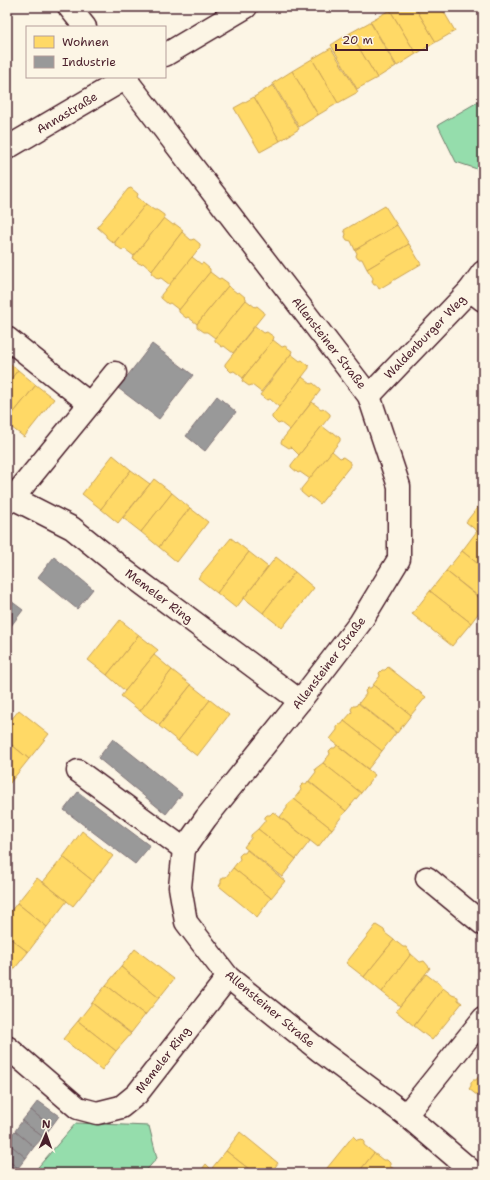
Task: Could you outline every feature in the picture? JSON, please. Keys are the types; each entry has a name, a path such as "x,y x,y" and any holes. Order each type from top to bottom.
{"street":[{"path":"69,7 84,26"},
{"path":"166,54 246,7"},
{"name":"Annastraße","path":"7,148 124,78"},
{"name":"Allensteiner Straße","path":"127,78 369,396 399,486 399,559 360,623 300,701 206,818 184,849 180,887 186,922 228,977 320,1051 406,1115 474,1173"},
{"name":"Waldenburger Weg","path":"369,396 477,295 483,272"},
{"path":"7,338 90,404"},
{"name":"Memeler Ring","path":"114,373 90,404 9,499 72,528 124,570 300,701"},
{"path":"78,771 184,849"},
{"path":"427,878 483,924"},
{"name":"Memeler Ring","path":"7,1047 78,1108 97,1113 121,1107 137,1094 228,977"},
{"path":"406,1115 483,1019"}],"green space":[{"path":"483,99 483,171 456,162 438,125"},
{"path":"76,1123 149,1126 157,1158 144,1173 33,1173"}],"building: Wohnen":[{"path":"395,7 415,7 436,42 416,54 390,10"},
{"path":"415,7 441,7 455,31 436,42"},
{"path":"390,10 416,54 397,66 370,21"},
{"path":"370,22 396,66 377,78 350,33"},
{"path":"350,33 377,78 357,89 331,45"},
{"path":"331,48 358,92 338,103 312,59"},
{"path":"312,59 338,103 318,115 292,71"},
{"path":"292,71 318,115 299,127 273,83"},
{"path":"273,85 299,129 280,141 254,97"},
{"path":"254,97 280,141 260,152 234,108"},
{"path":"131,188 138,194 137,197 146,204 113,243 97,227 128,189"},
{"path":"146,204 164,215 164,218 134,256 125,249 122,250 115,245 115,242"},
{"path":"385,206 397,225 355,250 351,241 347,240 345,237 346,234 344,230"},
{"path":"164,218 183,230 152,271 143,263 140,264 133,259"},
{"path":"397,225 409,244 367,269 362,259 358,259 356,256 357,253 355,250"},
{"path":"182,232 191,240 194,239 200,244 200,247 170,285 161,278 158,279 151,273"},
{"path":"409,244 421,264 379,289 377,285 374,285 372,282 373,278 367,269"},
{"path":"192,257 201,264 203,263 210,269 210,272 179,310 170,303 168,304 161,298 161,295"},
{"path":"210,272 219,279 221,278 228,283 228,286 197,324 188,317 186,318 179,312 179,310"},
{"path":"228,286 237,293 239,292 246,298 246,300 215,338 197,327 197,324"},
{"path":"246,300 255,307 257,306 264,312 264,314 233,353 224,346 222,347 215,341 215,338"},
{"path":"255,326 264,333 267,332 274,337 243,378 234,371 231,372 225,364"},
{"path":"273,340 282,347 285,346 292,351 261,392 252,385 249,386 242,381"},
{"path":"291,354 300,361 302,360 309,366 309,368 279,407 270,399 267,400 260,395"},
{"path":"7,361 18,370 7,384"},
{"path":"18,370 36,385 7,421 7,384"},
{"path":"302,377 311,384 313,383 320,389 320,391 290,430 281,423 278,424 272,416"},
{"path":"36,385 54,399 24,437 7,424 7,421"},
{"path":"312,402 321,409 323,408 330,414 330,416 299,455 291,447 289,448 281,443"},
{"path":"322,426 331,433 333,432 340,438 340,441 310,479 300,472 298,473 291,467 291,465"},
{"path":"332,451 340,458 343,457 350,462 350,466 320,504 310,496 308,498 301,492 301,489"},
{"path":"113,455 131,470 101,509 82,494"},
{"path":"131,470 150,484 118,523 101,509"},
{"path":"154,479 172,493 141,532 123,518"},
{"path":"172,493 190,508 159,547 141,532"},
{"path":"481,503 483,504 483,536 466,522"},
{"path":"190,508 208,522 177,562 159,547"},
{"path":"477,531 483,536 483,568 462,551"},
{"path":"231,538 249,552 217,593 198,578"},
{"path":"462,551 483,568 483,600 446,571"},
{"path":"249,552 268,567 236,608 217,593"},
{"path":"276,557 295,572 263,613 244,598"},
{"path":"446,571 483,601 483,607 471,623 430,591"},
{"path":"295,572 314,588 282,628 263,613"},
{"path":"430,591 471,623 452,646 412,614"},
{"path":"120,620 139,635 107,675 88,660"},
{"path":"139,635 158,650 125,691 107,675"},
{"path":"154,655 172,670 140,711 121,696"},
{"path":"388,667 426,697 411,715 373,685 380,676 379,673"},
{"path":"172,670 191,685 159,725 140,711"},
{"path":"191,685 210,700 178,741 159,726"},
{"path":"373,685 411,715 397,733 359,703 366,694 365,691"},
{"path":"210,700 229,715 197,756 178,741"},
{"path":"358,703 396,733 382,751 344,721 352,712 351,709 353,706 356,706"},
{"path":"19,710 49,734 29,759 7,741 7,725"},
{"path":"344,721 382,751 368,769 330,739 337,730 339,724 342,724"},
{"path":"7,741 29,759 9,784 7,782"},
{"path":"337,745 375,775 361,793 323,763 330,754 329,751"},
{"path":"323,763 361,793 346,811 309,781 316,772 315,769"},
{"path":"308,781 346,811 332,829 294,799 301,790 300,787"},
{"path":"294,799 332,829 318,847 280,817 287,808 287,805"},
{"path":"273,812 310,841 296,859 258,829 265,821 265,817"},
{"path":"258,829 296,859 282,877 244,847 251,838 251,835"},
{"path":"82,831 113,856 93,881 63,857"},
{"path":"247,850 285,881 271,898 233,868 240,859 239,856"},
{"path":"63,857 93,881 73,906 43,882"},
{"path":"233,868 271,898 257,917 219,886 223,877 226,877"},
{"path":"37,878 67,901 47,927 17,903"},
{"path":"17,903 47,927 28,952 7,936 7,916"},
{"path":"376,925 384,930 385,933 394,940 364,977 346,963"},
{"path":"7,936 28,952 7,978"},
{"path":"394,940 403,947 406,947 411,954 382,992 364,977"},
{"path":"135,949 174,979 159,998 121,967"},
{"path":"411,954 420,962 424,961 430,968 400,1006 382,992"},
{"path":"121,967 159,998 145,1015 106,985"},
{"path":"426,974 437,981 443,988 414,1026 396,1011"},
{"path":"106,985 145,1015 131,1033 92,1003"},
{"path":"443,988 452,995 458,997 458,1000 462,1003 432,1040 414,1026"},
{"path":"92,1003 131,1034 116,1051 78,1021"},
{"path":"78,1021 116,1051 102,1070 63,1039"},
{"path":"483,1071 483,1100 469,1089 473,1080 476,1080"},
{"path":"240,1132 278,1163 271,1173 254,1173 226,1151"},
{"path":"353,1136 357,1140 361,1139 364,1142 364,1145 374,1153 358,1173 323,1173"},
{"path":"226,1151 254,1173 217,1173 212,1168"},
{"path":"374,1153 383,1160 387,1160 390,1163 390,1166 395,1170 392,1173 358,1173"},
{"path":"206,1164 211,1169 217,1173 199,1173"}],"building: Industrie":[{"path":"152,344 193,375 159,419 118,388"},
{"path":"217,396 236,412 205,451 186,436"},
{"path":"54,557 93,589 77,609 38,577"},
{"path":"7,598 23,610 8,630 7,629"},
{"path":"113,739 182,794 166,814 98,758"},
{"path":"78,792 150,846 135,864 64,810"},
{"path":"7,1075 11,1079 7,1084"},
{"path":"38,1101 59,1116 51,1127 31,1110"},
{"path":"31,1110 51,1127 43,1137 22,1121"},
{"path":"22,1121 43,1137 34,1147 15,1131"},
{"path":"15,1131 34,1147 26,1158 7,1142"},
{"path":"7,1142 26,1158 18,1168 7,1160"},
{"path":"7,1160 18,1168 14,1173 7,1173"}]}
